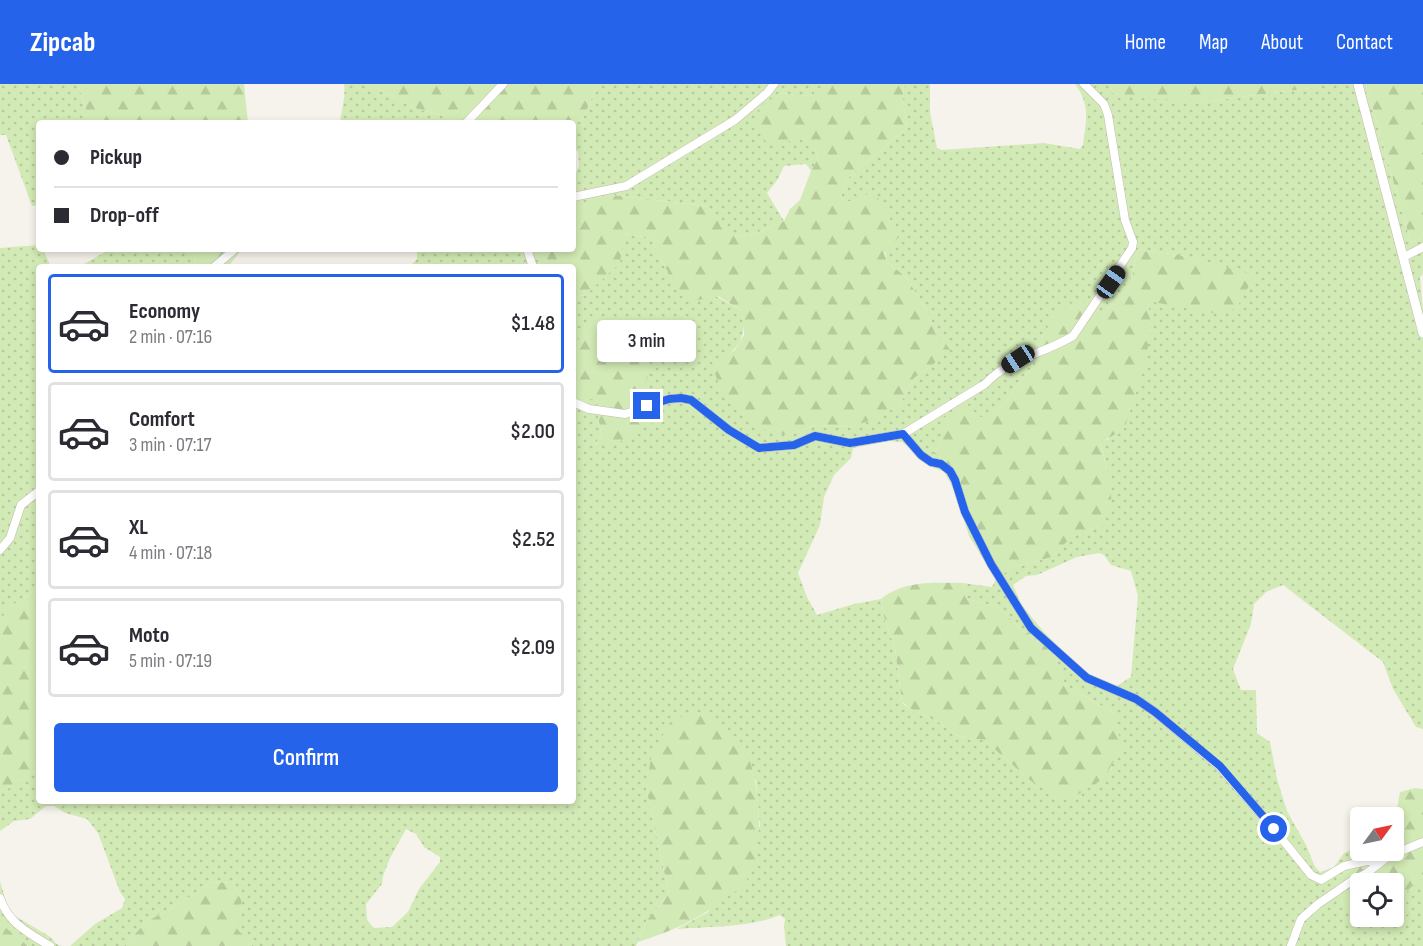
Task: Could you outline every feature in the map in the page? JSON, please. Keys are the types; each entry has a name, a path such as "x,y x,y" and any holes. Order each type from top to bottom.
{"street":[{"path":"469,120 503,84"},
{"path":"576,196 626,186 735,120 767,93 774,84"},
{"path":"576,403 590,409 625,414 669,399 681,398 691,400 729,430 759,448 794,445 815,436 850,443 903,434 985,384 993,375 1018,359 1073,336 1132,248 1108,115 1104,104 1084,84"},
{"path":"1358,84 1423,333"},
{"path":"1404,257 1423,247"},
{"path":"218,264 232,252"},
{"path":"903,434 921,455 950,471 965,512 991,564 1031,628 1087,678 1136,699 1220,766 1311,875 1322,880 1344,866 1366,861"},
{"path":"0,550 10,538 21,506 36,494"},
{"path":"1404,850 1423,842"},
{"path":"1291,946 1301,919 1318,904 1383,861"},
{"path":"0,898 3,907 17,925 50,946"}],"green space":[{"path":"0,84 78,84 89,120 36,120 36,205 32,206 6,135 0,135"},
{"path":"78,84 244,84 248,120 89,120"},
{"path":"344,84 367,84 415,108 447,117 448,120 340,120"},
{"path":"367,84 598,84 581,122 576,120 448,120 447,117 415,108"},
{"path":"598,84 825,84 811,96 779,93 800,139 814,144 818,160 811,171 806,164 784,166 778,179 767,193 784,221 754,234 734,237 707,206 611,195 576,207 576,172 579,166 576,150 576,122 581,122"},
{"path":"825,84 904,84 903,101 907,128 849,177 840,198 851,202 874,191 900,236 884,253 887,262 906,277 926,309 935,333 950,349 914,378 899,406 852,427 815,425 788,435 754,427 722,392 712,366 735,350 744,335 742,311 718,296 688,302 665,267 651,238 624,234 620,263 586,295 576,297 576,264 541,264 537,252 576,252 576,207 599,196 611,195 707,206 735,237 754,234 784,221 790,209 800,200 818,159 814,145 800,139 768,146 755,122 761,107 779,93 811,96"},
{"path":"904,84 930,84 930,112 937,148 942,150 1044,143 1080,149 1083,145 1086,113 1083,99 1075,84 1110,84 1113,94 1210,101 1311,88 1320,84 1366,84 1411,243 1422,236 1423,232 1423,274 1420,277 1423,310 1423,729 1416,727 1393,689 1383,662 1283,585 1266,592 1254,604 1251,624 1233,669 1241,690 1256,690 1257,733 1270,742 1277,779 1287,811 1315,867 1320,872 1334,867 1344,853 1350,850 1350,861 1364,861 1337,878 1340,897 1350,911 1350,927 1404,927 1404,894 1423,876 1423,946 786,946 785,919 780,915 742,924 677,929 708,912 760,826 756,782 743,747 646,787 669,894 647,920 636,946 254,946 236,929 242,899 232,882 209,883 187,899 146,922 124,946 70,946 95,924 122,908 125,899 120,892 98,833 87,819 65,813 54,806 46,806 30,819 14,821 0,831 0,790 4,791 36,770 36,804 576,804 576,400 584,401 596,397 601,435 595,445 663,416 576,355 576,297 586,295 624,234 651,238 665,267 742,311 741,339 735,349 723,360 788,435 815,425 852,427 899,406 914,378 931,366 935,333 926,309 906,277 887,262 874,192 851,202 840,198 849,177 907,128 903,101","holes":["1138,249 1184,256 1255,276 1148,301 1151,329 1109,439 1100,442 1108,472 1103,525 1071,536 1052,557 1013,567 996,579 992,587 963,583 967,599 998,607 1023,631 1052,650 1065,685 1116,714 1031,781 984,740 959,737 937,721 915,712 902,703 895,648 885,621 881,599 817,615 798,573 820,525 824,497 834,475 851,458 853,448 889,441 902,442 930,466 941,439 980,418 991,415 1007,400 1032,367 1044,333 1101,319 1132,277","1099,553 1104,555 1111,565 1131,571 1138,596 1131,677 1115,687 1096,680 1070,658 1043,631 1021,604 1013,585 1026,576 1037,575 1077,557","406,829 416,834 424,847 440,857 440,862 419,889 408,912 392,927 374,928 367,920 366,904 382,884 390,858"]},
{"path":"1110,84 1320,84 1311,88 1210,101 1148,99 1113,94"},
{"path":"1366,84 1423,84 1423,232 1422,236 1411,243"},
{"path":"36,245 36,252 44,252 50,264 36,264 36,593 33,592 8,608 0,622 0,248"},
{"path":"1138,249 1184,256 1255,275 1236,309 1213,313 1148,301 1151,328 1145,364 1130,412 1124,429 1100,443 1108,472 1112,505 1103,525 1072,536 1052,557 1013,567 996,579 969,536 950,482 944,472 930,466 941,439 941,420 957,408 967,404 980,417 991,415 1007,400 1032,367 1044,333 1055,315 1079,298 1101,319 1132,277"},
{"path":"105,252 192,252 196,259 194,264 84,264"},
{"path":"192,252 240,252 230,264 194,264 196,259"},
{"path":"417,252 537,252 541,264 412,264 417,259"},
{"path":"600,316 632,334 650,371 639,398 664,416 618,443 595,446 601,435 596,398 584,401 576,400 576,347 582,328"},
{"path":"963,583 967,599 998,607 1023,631 1052,650 1065,685 1116,714 1121,749 1103,779 1064,800 1031,781 984,740 959,737 937,721 915,712 902,702 895,648 885,621 881,599 900,588 920,584"},
{"path":"33,592 36,593 36,770 3,792 0,790 0,622 8,608"},
{"path":"708,711 741,743 750,761 759,818 756,856 751,873 743,885 714,907 673,929 638,942 647,920 669,894 646,787 652,753 673,718"},
{"path":"1415,788 1423,789 1423,876 1404,894 1404,873 1350,873 1350,911 1340,897 1337,878 1364,861 1404,861 1404,807 1397,807 1400,792"},
{"path":"0,881 7,905 15,916 62,946 28,946 0,923"},
{"path":"232,882 242,899 237,929 254,946 124,946 146,922 187,899 209,883"},
{"path":"1404,894 1409,913 1404,917"},
{"path":"0,923 28,946 0,946"}],"route":[{"path":"647,406 669,399 691,400 729,430 759,448 794,445 815,436 850,443 903,434 921,455 950,471 965,512 991,564 1031,628 1087,678 1136,699 1155,712 1220,766 1274,829"}]}
